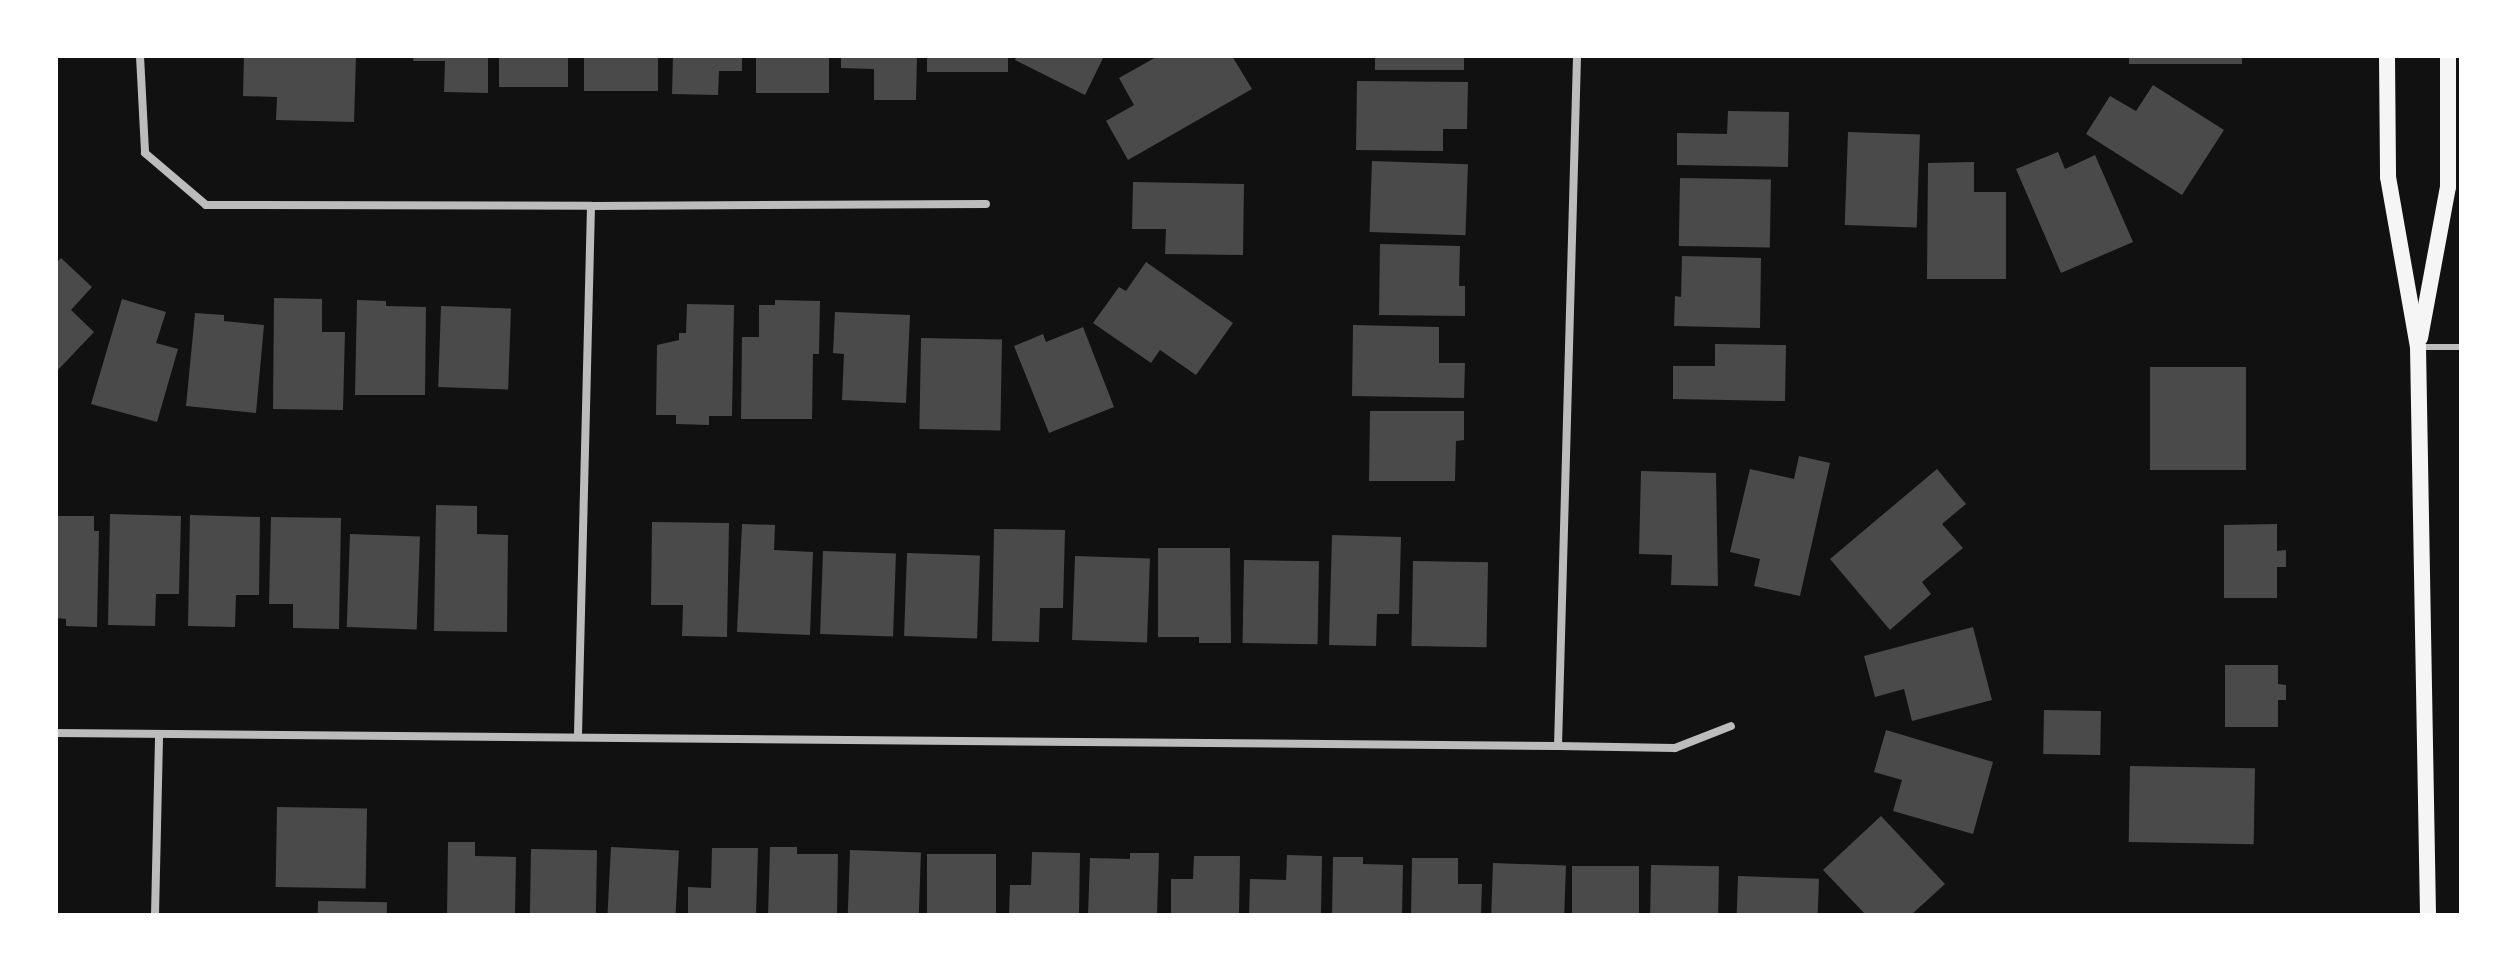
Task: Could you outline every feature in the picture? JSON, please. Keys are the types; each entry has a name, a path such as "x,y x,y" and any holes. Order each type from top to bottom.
{"main road":[{"path":"2387,56 2388,177 2418,347 2428,915"},
{"path":"2418,347 2448,187 2448,56"}],"street":[{"path":"140,56 145,153 206,205 986,204"},
{"path":"1558,746 1577,56"},
{"path":"578,735 591,206"},
{"path":"56,733 159,736 578,735 1675,748 1731,726"},
{"path":"155,915 159,736"}],"lane":[{"path":"2418,347 2461,347"}],"building":[{"path":"244,56 356,56 354,122 276,120 277,97 243,96"},
{"path":"414,56 488,56 488,93 444,92 445,61 413,61"},
{"path":"499,56 568,56 568,87 499,87"},
{"path":"584,56 658,56 658,91 584,91"},
{"path":"673,56 742,56 742,71 719,71 718,95 672,94"},
{"path":"756,56 829,56 829,93 756,93"},
{"path":"841,56 917,56 916,100 874,100 874,69 841,68"},
{"path":"927,56 1008,56 1008,72 927,72"},
{"path":"1017,56 1104,56 1085,95 1015,60"},
{"path":"1158,56 1232,56 1252,89 1128,160 1106,121 1134,105 1119,78"},
{"path":"1375,56 1464,56 1464,70 1375,70"},
{"path":"2129,56 2242,56 2242,64 2129,64"},
{"path":"1357,81 1468,82 1467,129 1443,129 1443,151 1356,150"},
{"path":"2153,85 2224,130 2182,195 2086,134 2110,96 2136,111"},
{"path":"1728,111 1789,112 1788,167 1677,165 1677,133 1727,134"},
{"path":"1848,132 1920,135 1917,227 1845,225"},
{"path":"2058,152 2065,169 2095,155 2133,242 2061,273 2016,169"},
{"path":"1372,161 1468,164 1465,235 1370,232"},
{"path":"1974,162 1974,192 2006,192 2006,279 1927,279 1928,163"},
{"path":"1680,178 1771,180 1770,248 1679,246"},
{"path":"1133,182 1244,184 1243,255 1165,254 1166,229 1132,229"},
{"path":"1380,244 1460,246 1459,286 1465,286 1465,316 1379,315"},
{"path":"1682,256 1761,258 1760,328 1674,326 1675,296 1681,297"},
{"path":"61,258 92,287 71,310 94,332 56,372 56,263"},
{"path":"1146,262 1233,323 1196,375 1160,350 1151,363 1093,323 1119,287 1126,291"},
{"path":"274,298 322,299 322,332 345,332 343,410 273,409"},
{"path":"122,299 166,312 156,343 178,349 157,422 91,404"},
{"path":"357,300 386,301 386,306 426,307 425,395 355,395"},
{"path":"775,300 820,301 819,354 813,354 812,419 741,419 742,337 759,337 759,305 775,305"},
{"path":"687,304 734,305 732,416 709,416 709,425 676,424 676,415 656,415 657,345 679,340 679,333 686,333"},
{"path":"441,306 511,308 508,389 438,387"},
{"path":"835,312 910,315 906,403 842,400 844,354 833,353"},
{"path":"195,313 224,315 224,321 264,325 256,413 186,406"},
{"path":"1353,325 1439,327 1439,363 1465,363 1464,398 1352,396"},
{"path":"1083,327 1114,407 1049,433 1014,346 1043,334 1046,342"},
{"path":"921,338 1002,339 1000,430 919,429"},
{"path":"1715,344 1786,345 1785,401 1673,399 1673,366 1715,366"},
{"path":"2150,367 2246,367 2246,470 2150,470"},
{"path":"1370,411 1464,411 1464,440 1456,441 1455,481 1369,481"},
{"path":"1799,456 1830,463 1800,596 1754,586 1760,559 1730,552 1750,469 1794,479"},
{"path":"1937,469 1966,504 1942,524 1963,548 1922,582 1931,594 1890,630 1830,559"},
{"path":"1641,471 1716,473 1718,586 1671,585 1672,555 1639,554"},
{"path":"436,505 477,506 477,534 508,535 507,632 434,631"},
{"path":"110,514 181,516 179,594 156,594 155,626 108,625"},
{"path":"190,515 260,517 259,595 236,595 235,627 188,626"},
{"path":"56,516 94,516 94,531 99,531 97,627 66,626 66,619 56,618"},
{"path":"271,517 341,518 339,629 293,628 293,604 269,604"},
{"path":"652,522 729,523 727,637 682,636 683,605 651,605"},
{"path":"742,524 775,525 774,550 813,552 810,635 737,632"},
{"path":"2277,524 2277,551 2286,550 2286,567 2277,567 2277,598 2224,598 2224,525"},
{"path":"994,529 1065,530 1063,608 1040,608 1039,642 992,641"},
{"path":"350,534 420,536 417,629 347,627"},
{"path":"1332,535 1401,537 1399,614 1377,614 1376,646 1329,645"},
{"path":"1158,548 1230,548 1231,643 1199,643 1199,637 1158,637"},
{"path":"823,551 896,554 893,636 820,634"},
{"path":"907,553 980,556 977,638 904,636"},
{"path":"1075,556 1150,559 1147,643 1072,640"},
{"path":"1244,560 1319,561 1318,644 1243,643"},
{"path":"1413,561 1488,562 1487,647 1412,646"},
{"path":"1973,627 1992,700 1912,721 1904,689 1875,697 1864,656"},
{"path":"2225,665 2278,665 2278,684 2286,685 2286,700 2278,700 2278,727 2225,727"},
{"path":"2044,710 2101,711 2100,755 2043,754"},
{"path":"1886,730 1993,762 1973,834 1893,811 1902,780 1874,772"},
{"path":"2130,766 2255,768 2254,844 2129,842"},
{"path":"277,807 367,809 366,889 276,887"},
{"path":"1881,816 1945,884 1911,915 1866,915 1823,870"},
{"path":"448,842 475,842 475,856 516,857 515,915 447,915"},
{"path":"611,847 679,851 676,915 607,915"},
{"path":"770,847 797,847 797,854 838,854 837,915 768,915"},
{"path":"712,848 758,848 756,915 688,915 688,887 711,888"},
{"path":"531,849 597,850 596,915 530,915"},
{"path":"850,850 921,852 919,915 848,915"},
{"path":"1032,852 1080,853 1079,915 1009,915 1010,885 1031,885"},
{"path":"1130,853 1159,853 1157,915 1088,915 1090,858 1130,859"},
{"path":"927,854 996,854 996,915 927,915"},
{"path":"1287,855 1322,856 1321,915 1249,915 1250,879 1286,880"},
{"path":"1194,856 1240,856 1239,915 1171,915 1171,879 1193,879"},
{"path":"1333,857 1363,857 1363,864 1403,865 1402,915 1332,915"},
{"path":"1412,858 1458,858 1458,884 1482,884 1481,915 1411,915"},
{"path":"1493,863 1566,866 1564,915 1491,915"},
{"path":"1651,865 1719,866 1718,915 1650,915"},
{"path":"1572,866 1639,866 1639,915 1572,915"},
{"path":"1738,876 1819,879 1818,915 1737,915"},
{"path":"318,901 387,902 387,915 318,915"}]}
